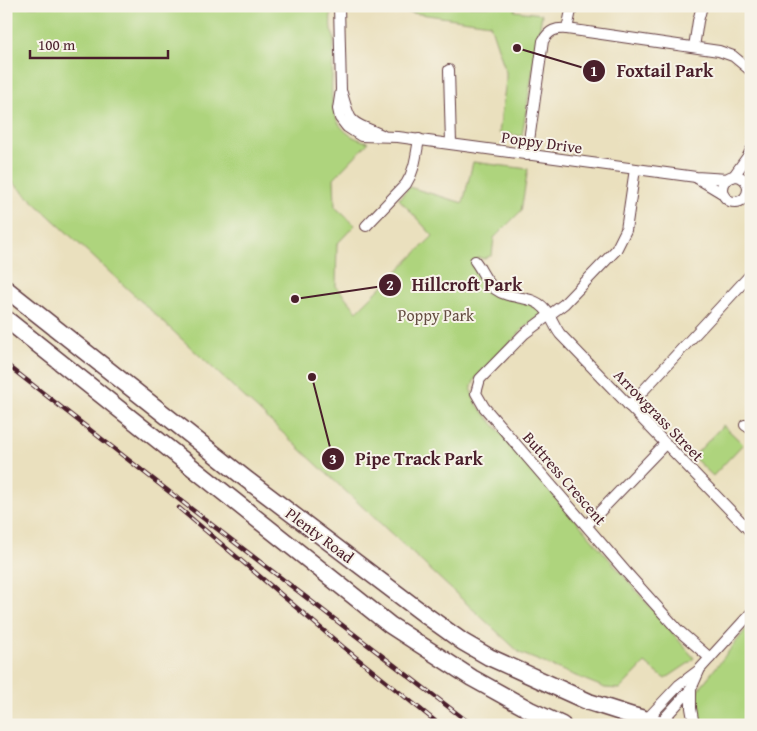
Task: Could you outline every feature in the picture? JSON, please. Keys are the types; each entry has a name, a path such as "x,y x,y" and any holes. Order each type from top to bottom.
{"highway":[{"name":"Plenty Road","path":"6,289 266,494 463,642 489,657 548,685 589,702 658,723"},
{"name":"Plenty Road","path":"6,318 390,625 472,678 530,710 562,725"}],"street":[{"name":"Poppy Drive","path":"339,6 340,90 350,124 384,136 696,177 730,178"},
{"path":"567,29 572,6"},
{"path":"694,47 702,6"},
{"path":"527,155 543,41 554,29 567,29 727,52 751,71"},
{"path":"449,70 451,144"},
{"path":"364,226 406,184 414,169 420,140"},
{"path":"750,153 746,203 730,201 722,193 723,185 750,153"},
{"path":"475,261 485,279 496,290 513,297 534,300 550,315 564,304 610,257 621,243 626,230 635,169"},
{"name":"Poppy Drive","path":"696,177 722,193"},
{"path":"730,178 739,177 748,188"},
{"path":"629,406 751,274"},
{"name":"Arrowgrass Street","path":"550,315 560,334 751,532"},
{"name":"Buttress Crescent","path":"550,315 530,328 483,376 476,392 484,407 626,572 678,630 710,658"},
{"path":"587,525 665,444"},
{"path":"658,723 679,685 699,670 751,613"},
{"path":"658,723 691,688 699,670"},
{"path":"691,688 691,708 694,725"}],"green space":[{"name":"Poppy Park","path":"6,6 331,6 331,30 334,36 332,102 342,128 353,137 369,142 334,178 335,207 355,225 337,244 336,286 357,311 433,236 399,199 409,187 463,203 473,162 528,169 521,211 494,238 492,255 484,259 478,257 478,275 542,311 542,315 525,327 476,378 472,385 472,395 478,406 694,658 665,679 645,663 620,689 605,688 520,653 6,176"},
{"path":"364,6 516,6 515,11 542,14 522,136 499,133 506,72 490,24"},
{"path":"723,425 743,444 713,476 693,457"},
{"path":"751,623 751,725 706,725 696,716 695,700 698,690"}],"railway":[{"path":"6,364 472,725"},
{"path":"179,508 343,647 440,725"}],"place":[{"name":"Foxtail Park","path":"517,48"},
{"name":"Hillcroft Park","path":"295,299"},
{"name":"Pipe Track Park","path":"312,377"}]}
